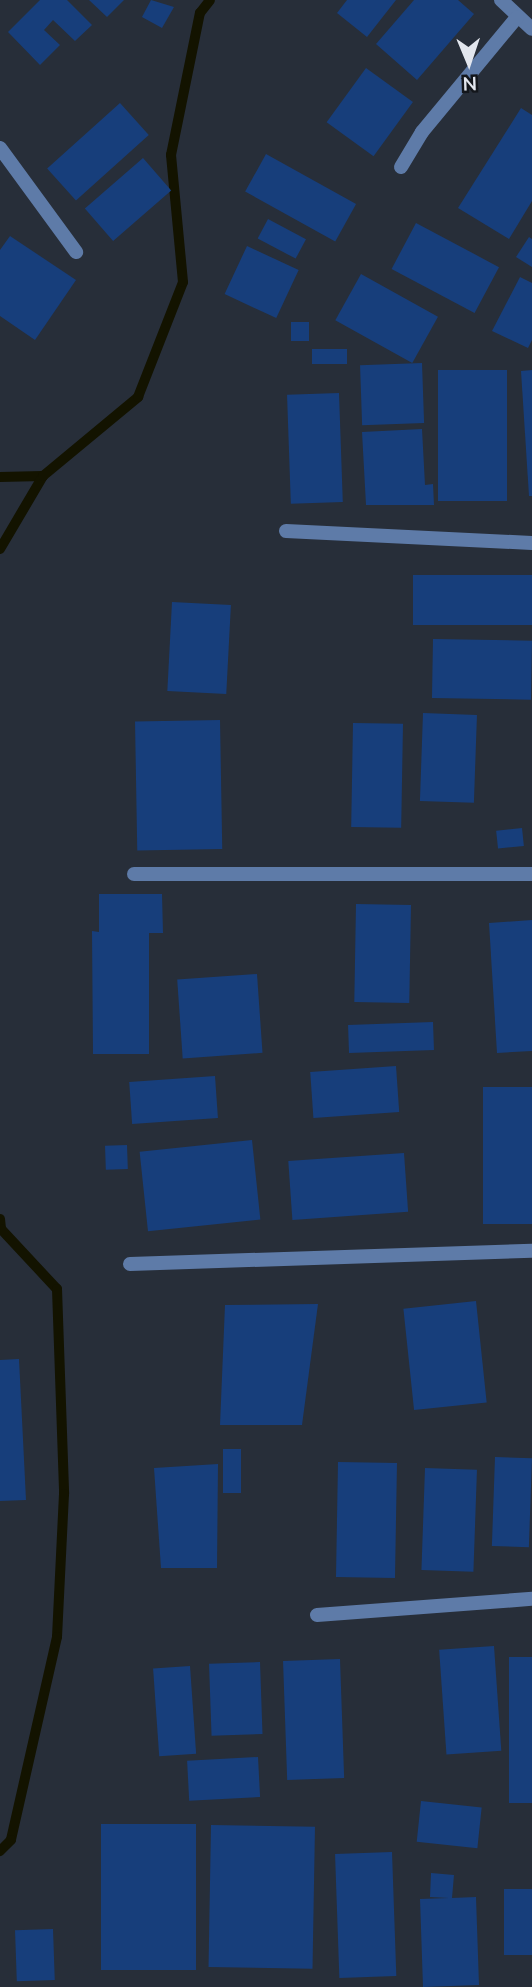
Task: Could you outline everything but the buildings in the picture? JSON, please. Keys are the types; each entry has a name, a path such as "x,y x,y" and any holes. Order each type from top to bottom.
{"street":[{"path":"501,0 532,29"},
{"path":"401,167 422,132 517,17"},
{"path":"0,148 76,252"},
{"path":"286,531 532,543"},
{"path":"134,874 532,874"},
{"path":"130,1264 532,1251"},
{"path":"317,1615 532,1599"}],"waterway":[{"path":"0,549 43,476 138,397 183,282 171,155 200,13 210,0"},
{"path":"0,477 43,476"},
{"path":"0,1219 1,1229 57,1289 64,1494 57,1637 11,1840 0,1851"}]}
